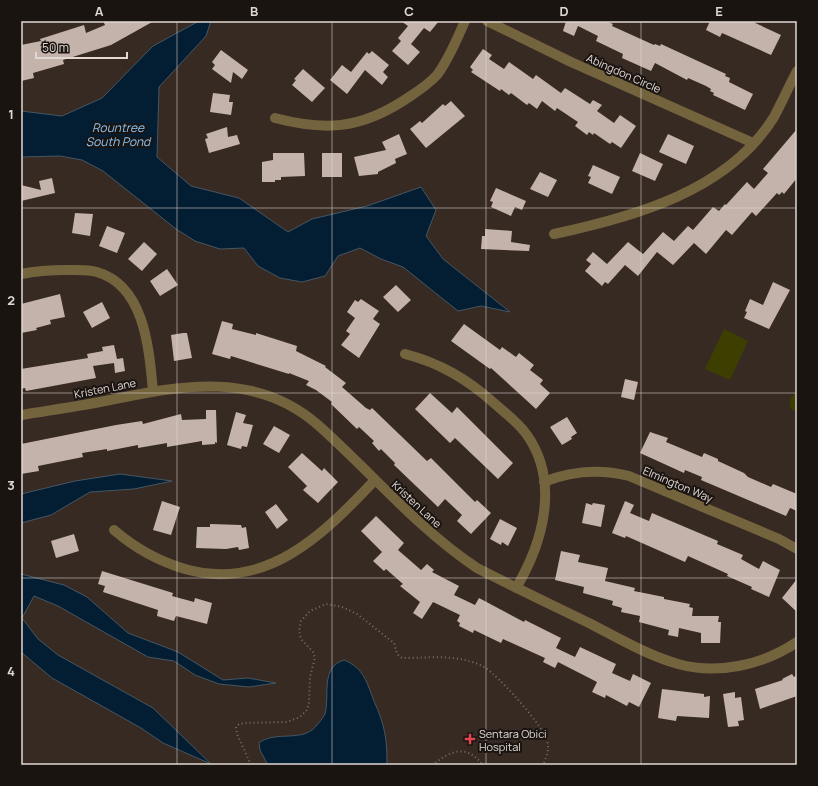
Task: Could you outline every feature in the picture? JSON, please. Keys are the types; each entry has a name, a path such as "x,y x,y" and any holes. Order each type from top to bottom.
{"street":[{"path":"276,118 303,125 327,126 361,121 388,110 417,92 437,75 465,21"},
{"name":"Abingdon Circle","path":"487,21 578,65 753,143"},
{"path":"554,234 625,216 664,202 701,185 735,160 753,143 773,117 797,70"},
{"path":"21,274 51,270 90,271 109,277 120,285 136,306 144,333 150,362 153,390"},
{"path":"405,354 440,365 479,389 516,422 527,436 536,452 543,469 544,482 544,512 541,533 527,569 516,588"},
{"name":"Kristen Lane","path":"21,415 111,400 153,390 209,386 235,387 256,391 277,399 300,411 317,424 374,481 454,553 477,568 516,588 656,656 693,667 712,669 752,663 772,656 797,642"},
{"name":"Elmington Way","path":"544,482 576,473 595,471 611,472 629,476 779,539 797,549"},
{"path":"114,530 146,554 168,564 198,572 217,575 254,571 272,565 306,543 352,505 374,481"}],"path":[{"path":"251,765 237,734 236,727 239,724 245,723 288,722 300,718 307,710 309,702 310,677 315,658 313,652 301,638 299,630 301,621 310,610 326,604 342,606 357,614 394,643 397,654 402,658 456,658 481,665 494,674 520,703 547,741 548,751 543,765"},
{"path":"432,765 452,753 464,751 470,752 476,756 483,765"}],"shaded area":[{"path":"724,329 748,341 730,380 705,369"},
{"path":"797,392 797,411 791,409 790,402 793,395"}],"water":[{"name":"Rountree South Pond","path":"199,21 211,21 206,36 159,87 157,157 191,186 239,198 288,232 312,219 367,206 421,187 436,210 426,236 443,259 510,312 481,306 458,311 403,267 381,259 360,248 338,256 325,276 302,282 280,278 258,266 244,248 220,249 195,241 176,229 103,171 82,160 60,156 21,157 21,111 62,116 102,98 153,46"},
{"path":"120,474 172,481 134,489 90,492 51,515 21,523 21,494 75,481"},
{"path":"21,574 64,585 87,597 128,633 178,652 223,680 248,678 276,683 249,687 219,684 195,675 174,661 148,657 58,606 34,596 22,618 38,639 58,655 153,708 211,764 163,743 141,728 52,678 21,652"},
{"path":"344,660 356,667 364,677 369,688 385,732 387,765 268,765 260,750 259,743 273,737 304,734 316,726 325,714 329,675 336,664"}],"building":[{"path":"103,21 154,21 111,45 63,60 64,64 33,73 34,78 21,81 21,45 41,41 40,39 84,25 86,33 105,25"},
{"path":"401,21 439,21 430,32 424,28 411,44 420,52 408,65 392,51 401,41 398,38 408,26"},
{"path":"566,21 606,21 613,24 612,26 654,45 660,46 661,44 726,74 725,76 730,78 729,82 753,94 745,110 713,95 714,93 710,91 711,89 706,86 688,78 687,80 655,63 651,71 622,58 623,54 596,41 598,36 578,26 574,36 563,31"},
{"path":"710,21 751,21 781,35 771,55 722,33 720,37 706,30"},
{"path":"483,49 492,55 489,59 504,69 509,62 533,79 536,75 561,93 565,88 590,104 593,100 602,105 597,111 614,123 620,115 636,126 621,148 612,142 610,144 594,133 593,135 589,132 587,135 575,126 578,122 557,108 555,111 542,101 537,109 529,103 527,105 511,93 509,95 501,89 500,91 471,72 473,70 470,67"},
{"path":"221,50 248,70 242,79 233,72 231,83 212,69 215,65 212,62"},
{"path":"372,51 389,65 383,72 388,77 382,85 365,70 347,94 330,80 342,65 351,72 367,52 369,54"},
{"path":"303,69 325,88 312,102 292,85 296,80 294,79"},
{"path":"213,93 230,95 229,102 233,102 231,115 210,112"},
{"path":"451,101 465,116 426,148 410,129 420,121 422,123 443,104 445,106"},
{"path":"227,127 228,137 237,135 240,144 209,153 205,139 208,138 206,134"},
{"path":"797,129 797,178 784,194 782,192 779,195 777,193 756,216 752,212 732,235 726,230 706,254 694,243 673,265 657,252 638,276 625,265 608,284 605,282 602,286 585,271 591,264 586,260 593,252 607,264 628,242 643,254 663,232 674,241 688,226 693,230 713,207 719,211 747,182 754,189 768,173 763,169"},
{"path":"399,134 407,154 395,159 396,163 378,172 378,174 359,176 354,157 386,150 382,142"},
{"path":"668,134 694,146 686,164 659,152"},
{"path":"273,153 304,153 305,176 281,177 281,180 275,180 275,182 262,182 262,162 273,160"},
{"path":"322,153 342,153 342,177 322,177"},
{"path":"640,153 663,164 655,181 632,171"},
{"path":"593,165 620,177 612,194 588,183 591,177 588,176"},
{"path":"540,172 557,180 548,197 530,189"},
{"path":"52,178 55,193 21,201 21,185 41,190 39,181"},
{"path":"496,188 526,201 522,210 515,207 511,216 491,207 493,202 490,201"},
{"path":"75,213 93,214 90,236 72,233"},
{"path":"107,226 125,233 117,253 99,246"},
{"path":"485,229 512,231 511,242 530,245 529,251 481,249 482,236 485,236"},
{"path":"144,242 157,254 142,271 128,259"},
{"path":"167,269 178,285 160,296 150,281"},
{"path":"773,282 790,290 769,329 744,318 750,299 763,305"},
{"path":"396,285 411,300 398,312 383,297"},
{"path":"60,294 65,317 50,320 51,324 36,328 37,330 21,333 21,304"},
{"path":"361,299 379,311 373,319 380,324 359,358 341,345 350,334 346,331 355,318 347,312 355,300 358,302"},
{"path":"102,302 110,318 92,328 83,312"},
{"path":"222,321 233,324 232,329 256,335 256,333 297,346 296,351 326,366 325,367 346,383 342,387 366,408 370,410 372,408 427,461 431,458 475,502 477,500 491,513 471,534 457,521 462,515 445,499 438,507 394,465 395,463 381,449 379,451 372,443 374,441 359,427 357,429 331,404 332,402 316,390 306,385 309,381 289,373 231,356 230,359 212,354"},
{"path":"464,324 500,350 502,347 516,357 519,353 534,365 530,370 543,380 540,384 550,393 536,409 491,368 490,369 451,341"},
{"path":"187,333 192,358 174,361 171,335"},
{"path":"114,345 117,359 123,358 125,371 115,373 114,363 93,366 96,378 26,391 25,388 21,389 21,369 88,358 87,354 103,351 102,347"},
{"path":"625,379 638,382 634,400 621,397"},
{"path":"430,393 452,413 457,407 513,463 498,479 455,438 450,443 415,409"},
{"path":"206,410 216,410 217,443 215,442 215,444 202,445 202,441 167,447 167,443 138,448 138,445 107,451 107,449 82,453 83,457 38,466 39,471 21,474 21,444 116,425 142,421 143,424 181,414 182,420 206,419"},
{"path":"236,412 246,415 243,423 253,425 247,447 242,446 241,449 227,445"},
{"path":"567,417 577,433 571,437 572,439 562,445 550,427"},
{"path":"274,426 290,435 279,453 263,444"},
{"path":"650,432 668,438 666,442 702,457 704,453 718,459 718,461 744,473 748,477 771,487 773,484 797,494 797,511 790,508 786,516 701,480 702,477 685,470 684,473 640,453"},
{"path":"302,453 322,471 324,468 338,482 318,503 303,490 307,486 288,467"},
{"path":"162,501 180,507 171,535 153,530"},
{"path":"625,501 634,505 630,513 649,521 652,513 718,541 717,544 743,555 741,559 759,569 763,561 780,570 769,597 751,589 752,587 727,576 728,574 688,556 685,562 626,536 625,538 612,533"},
{"path":"586,503 592,505 593,503 605,505 601,527 582,523"},
{"path":"276,504 288,520 277,529 265,512"},
{"path":"376,516 404,543 398,550 421,570 427,564 434,570 432,572 459,586 454,595 475,605 479,598 524,622 525,620 561,638 556,648 575,657 580,647 616,664 612,673 630,681 633,674 651,683 639,707 629,702 627,706 606,695 605,698 592,692 597,682 558,662 555,668 543,662 545,658 503,639 501,643 474,630 473,633 459,626 460,623 457,621 460,615 433,602 422,619 413,613 420,602 400,586 403,584 386,569 384,571 373,561 382,552 361,531"},
{"path":"500,519 517,528 508,546 502,542 501,545 490,539"},
{"path":"210,524 241,525 242,528 246,527 249,548 239,550 238,547 226,549 196,548 197,527 210,527"},
{"path":"74,534 79,551 56,558 51,541"},
{"path":"561,551 580,555 578,562 608,568 605,581 635,588 634,591 690,604 689,607 693,608 692,616 719,616 718,622 721,622 720,643 701,643 701,633 679,628 678,637 668,635 669,630 639,622 640,616 621,612 622,608 612,605 613,601 583,593 584,587 555,580"},
{"path":"102,571 173,593 172,596 194,602 195,598 212,603 207,624 176,616 174,621 157,616 158,610 103,592 105,586 98,584"},
{"path":"797,579 797,612 782,598"},
{"path":"792,674 794,677 797,675 797,696 760,709 755,689 783,680 782,679"},
{"path":"662,689 704,694 704,697 710,696 709,718 677,716 676,721 658,718"},
{"path":"735,692 735,698 741,697 744,720 738,721 739,726 728,727 723,694"}],"place":[{"name":"Sentara Obici Hospital","path":"470,739"}]}
